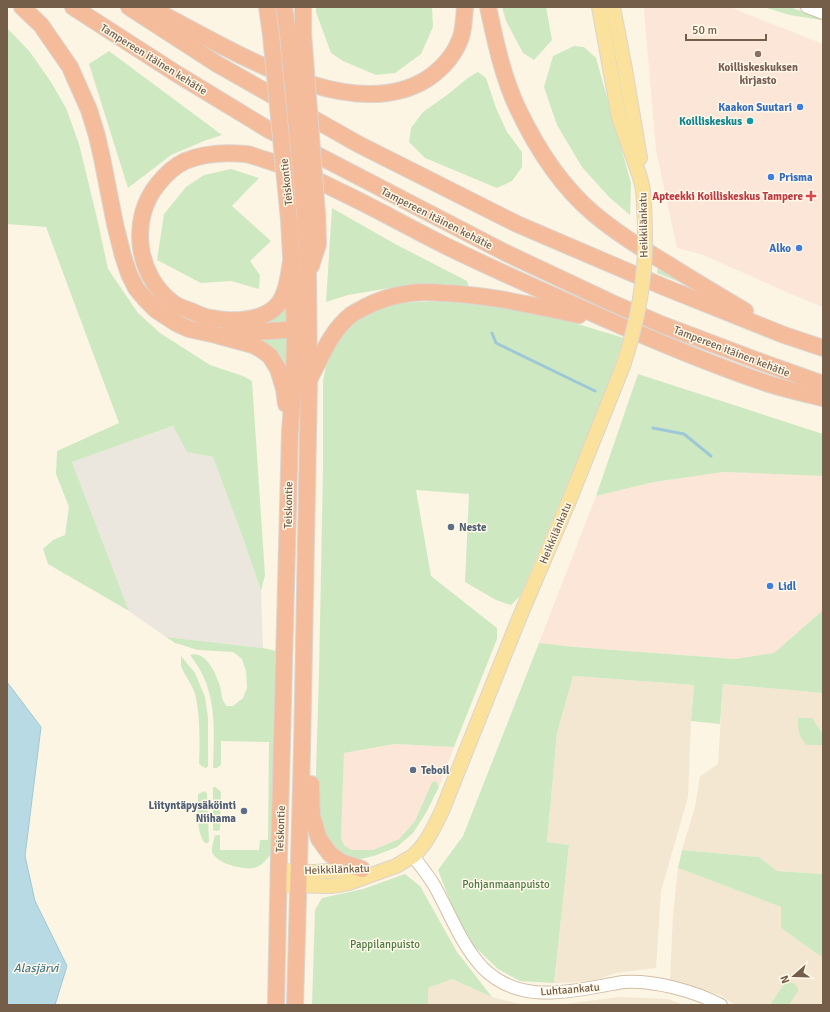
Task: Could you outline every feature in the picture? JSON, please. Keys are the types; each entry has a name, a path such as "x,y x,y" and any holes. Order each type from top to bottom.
{"highway":[{"path":"22,7 41,25 70,67 86,103 95,129 123,256 129,274 136,288 146,300 156,310 176,323 203,333 216,334 285,330 301,324"},
{"name":"Tampereen itäinen kehätie","path":"73,7 177,74 269,130 506,254 656,322 823,384"},
{"path":"129,7 217,64 358,144 517,224 664,287 784,335 823,348"},
{"path":"148,7 266,68 314,85 348,92 369,94 387,93 407,89 434,74 445,64 461,37 464,24 465,7"},
{"name":"Teiskontie","path":"266,7 271,35 292,255 309,381 302,752 295,1005"},
{"name":"Teiskontie","path":"276,1005 290,431 294,380 308,277 311,215 296,34 284,7"},
{"path":"296,34 303,7"},
{"path":"488,7 498,53 518,108 541,150 572,193 594,214 627,240 784,335"},
{"path":"292,255 286,289 283,297 271,311 253,319 237,320 206,317 175,305 161,293 151,279 144,264 140,243 140,224 145,205 153,190 164,176 183,162 198,157 219,153 248,154 276,163 314,179 442,244 608,321 765,383 823,398"},
{"path":"309,381 330,338 352,314 388,297 407,293 428,292 488,297 608,321"},
{"path":"216,334 253,345 270,356 282,379 290,431"},
{"path":"302,752 310,772 312,816 319,839 330,854 341,862 362,869"}],"main road":[{"name":"Heikkilänkatu","path":"279,878 298,878 330,886 349,883 396,866 413,856 426,841 442,811 623,366 636,320 643,275 645,234 640,156 613,7"},
{"path":"620,7 626,42 625,69"},
{"name":"Heikkilänkatu","path":"599,10 619,118 642,183"},
{"name":"Heikkilänkatu","path":"298,878 314,872 396,866"}],"street":[{"path":"807,7 823,13"},
{"name":"Luhtaankatu","path":"413,856 433,884 459,934 472,955 483,968 504,984 522,990 543,993 564,992 624,982 648,983 663,985 690,993 714,1001 721,1005"}],"shaded area":[{"name":"Koilliskeskus","path":"645,7 729,7 823,44 823,307 701,254 677,248 656,150 644,11"},
{"path":"174,426 187,452 213,457 261,591 263,648 166,637 129,611 72,462"},
{"path":"724,472 823,476 823,610 774,653 735,659 539,643 596,496 654,482"},
{"path":"573,676 694,685 688,797 661,891 656,968 616,973 590,982 554,983 569,845 547,842 557,733"},
{"path":"723,684 823,693 823,874 777,871 759,857 682,850 695,807 700,776 718,764"},
{"path":"394,744 454,747 439,787 436,781 432,782 415,821 399,839 373,850 352,850 345,846 341,839 344,753"},
{"path":"678,868 781,907 781,928 823,958 823,1005 735,1005 720,995 670,980 673,915"},
{"path":"452,979 492,997 524,1005 428,1005 428,988"},
{"path":"619,997 668,999 685,1005 525,1005 566,1004"}],"green space":[{"path":"316,7 432,7 433,27 421,54 395,73 376,75 343,61 331,53 316,12"},
{"path":"502,7 546,7 552,40 534,60 523,53 506,21"},
{"path":"763,7 790,7 822,19 790,15"},
{"path":"7,28 30,52 51,82 66,108 79,144 108,269 138,313 160,333 210,365 243,376 252,381 265,575 261,591 213,457 187,452 173,426 72,462 129,611 48,564 43,549 53,540 65,535 69,507 56,474 57,451 119,423 46,227 7,224"},
{"path":"574,46 584,47 596,58 631,183 630,215 609,197 582,167 557,125 544,87 553,56"},
{"path":"109,51 222,135 171,155 128,188 89,64"},
{"path":"478,72 486,78 496,108 507,132 522,152 522,167 512,181 497,188 425,158 409,142 411,128 423,112 469,77"},
{"path":"231,169 259,178 232,206 271,241 250,261 260,275 259,289 231,281 201,283 157,260 164,214 186,187 204,175"},
{"path":"332,208 397,245 467,281 469,287 396,287 348,295 326,302"},
{"path":"658,266 715,296 657,273"},
{"path":"466,300 558,318 624,338 604,396 562,497 520,596 511,605 496,600 465,582 469,494 416,490 431,576 497,628 497,639 454,747 394,744 344,753 341,839 345,846 352,850 373,850 399,839 415,821 432,782 436,781 439,787 426,813 413,833 397,847 374,856 356,860 337,855 318,825 315,806 323,467 323,381 328,354 343,331 360,315 393,303"},
{"path":"287,303 288,323 249,324"},
{"path":"253,338 287,338 286,365 277,353"},
{"path":"638,374 823,434 823,476 724,472 654,482 596,496"},
{"name":"Pohjanmaanpuisto","path":"823,610 823,693 723,684 720,724 691,721 694,685 573,676 557,733 547,842 569,845 554,983 520,981 498,969 474,946 453,909 438,870 463,836 539,643 735,659 774,653"},
{"path":"166,637 263,648 276,651 271,854 257,867 244,868 232,866 220,861 213,854 212,847 215,835 220,835 220,850 259,850 260,840 268,840 269,742 221,741 221,765 217,768 213,768 214,730 212,704 205,680 190,655 196,654 201,656 210,664 216,675 223,699 227,706 233,706 243,698 247,688 246,671 242,659 233,652 198,650 175,643"},
{"path":"181,656 195,673 205,697 208,718 208,766 206,768 199,763 200,746 197,702 194,690 181,666"},
{"path":"798,718 812,718 823,734 823,745 807,745 799,733"},
{"path":"213,787 221,792 220,830 216,831 213,830"},
{"path":"205,791 207,794 208,843 205,843 202,839 198,820 198,794"},
{"path":"682,850 759,857 777,871 823,874 823,958 781,928 781,907 678,868"},
{"name":"Pappilanpuisto","path":"405,874 420,886 457,952 492,997 452,979 428,988 428,1005 312,1005 315,910 322,898 363,889"},
{"path":"787,980 798,987 798,991 789,1005 774,1005 771,1003"}],"water":[{"name":"Alasjärvi","path":"7,682 41,727 25,856 35,901 67,966 55,1005 7,1005"}],"waterway":[{"path":"492,333 496,343 595,391"},
{"path":"653,428 684,434 711,456"}],"place":[{"name":"Koilliskeskuksen kirjasto","path":"758,54"},
{"name":"Kaakon Suutari","path":"800,107"},
{"name":"Koilliskeskus","path":"750,121"},
{"name":"Prisma","path":"771,177"},
{"name":"Apteekki Koilliskeskus Tampere","path":"811,196"},
{"name":"Alko","path":"799,248"},
{"name":"Neste","path":"451,527"},
{"name":"Lidl","path":"770,586"},
{"name":"Teboil","path":"413,770"},
{"name":"Liityntäpysäköinti Niihama","path":"244,811"}]}
